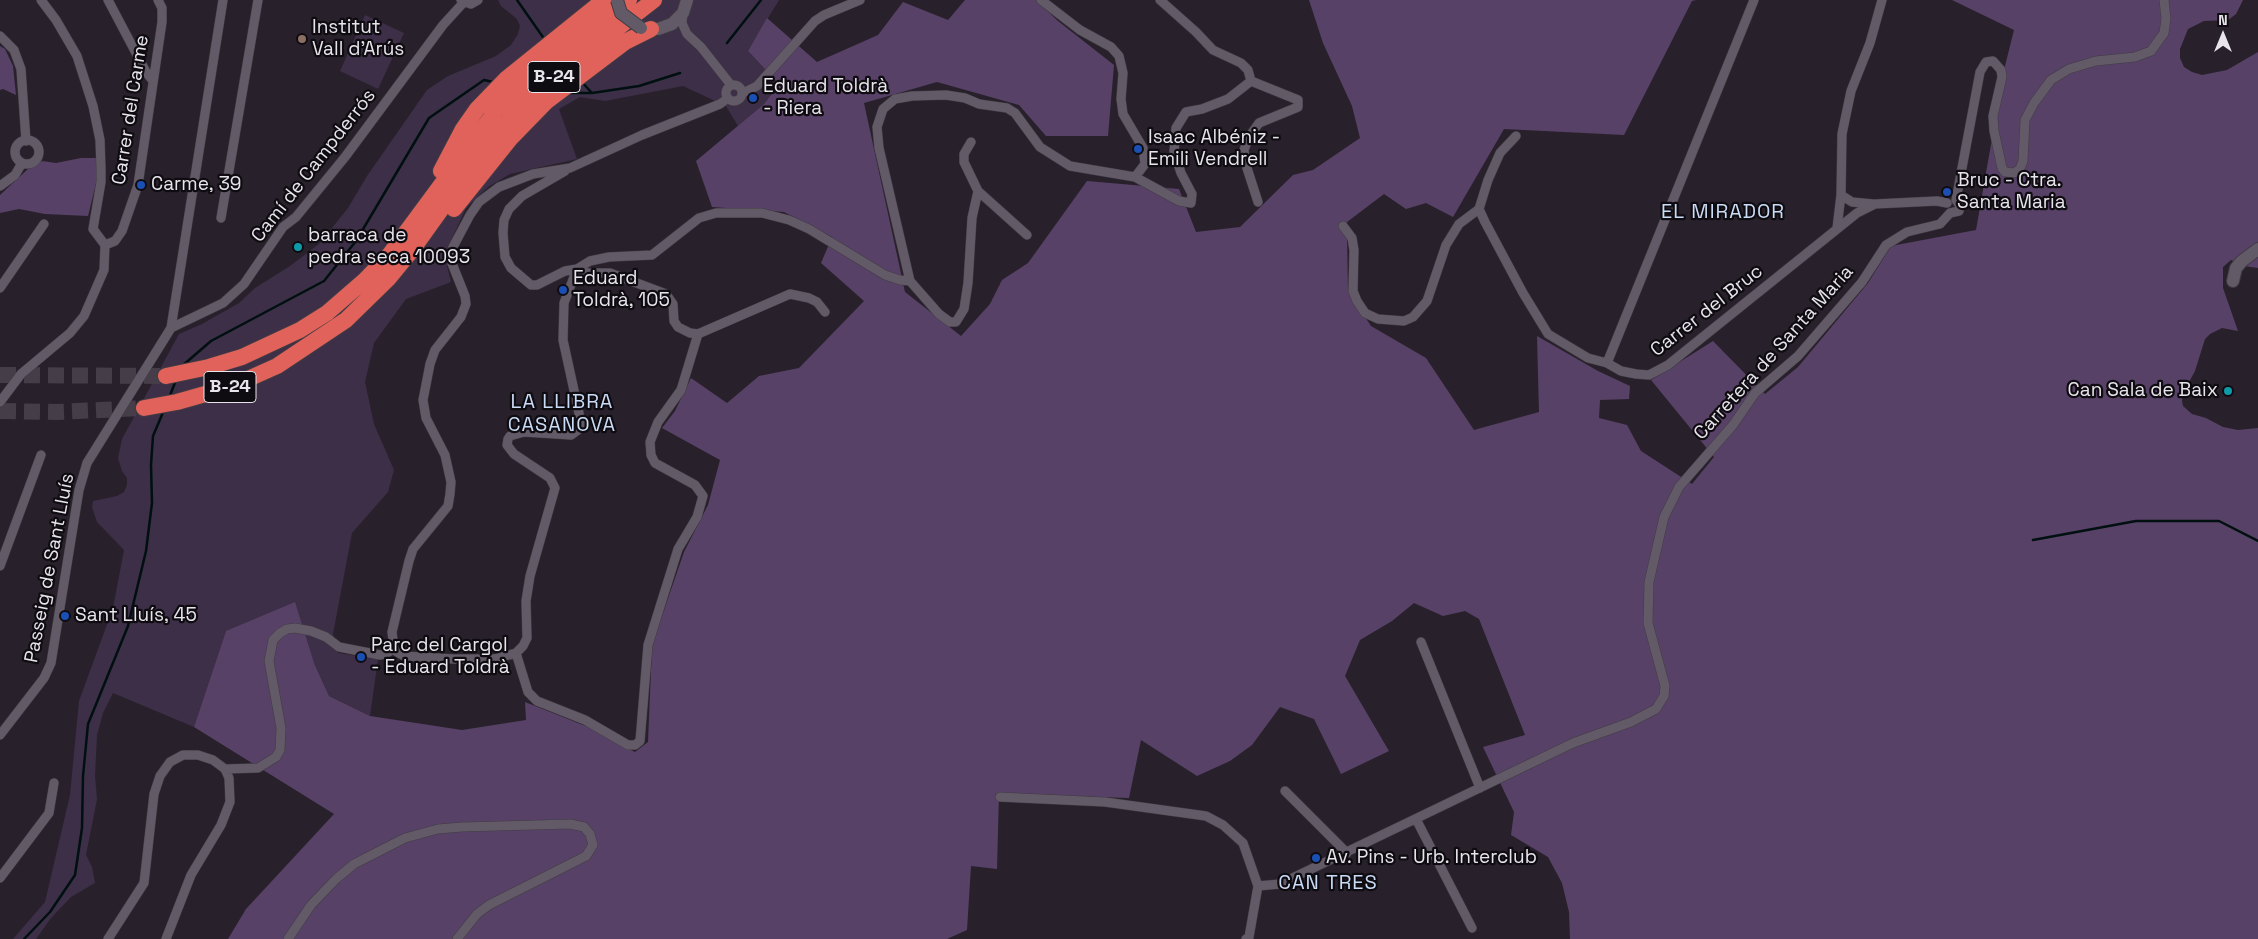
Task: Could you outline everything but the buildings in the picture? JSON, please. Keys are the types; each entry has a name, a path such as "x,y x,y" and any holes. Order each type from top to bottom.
{"highway":[{"path":"422,212 449,154 477,110 525,62 604,0"},
{"name":"B-24","path":"166,376 209,367 268,347 327,313 365,280 390,254 471,142 501,105 532,75 629,0"},
{"name":"B-24","path":"144,408 194,398 230,387 277,366 346,320 389,278 431,225 493,137 542,87 654,0"},
{"path":"389,278 434,234 488,166 532,116 565,87 625,42 652,28"}],"street":[{"path":"0,402 21,374 70,333 84,316 104,270 105,244 93,229 102,169 100,140 93,106 77,56 56,20 41,0"},
{"path":"108,0 146,72 153,81"},
{"name":"Carrer del Carme","path":"105,244 115,241 122,232 138,185 162,22 162,8 158,0"},
{"name":"Passeig de Sant Lluís","path":"0,735 44,678 51,663 78,490 87,463 171,328 224,0"},
{"path":"221,218 258,0"},
{"path":"463,1 471,4 478,0"},
{"path":"617,0 621,13 630,22 692,39"},
{"path":"687,0 683,12 684,28 731,85 740,86 743,93"},
{"path":"860,0 824,15 815,21 757,86 743,93 738,100 728,98 720,104 642,134 570,168 522,196 514,202 504,220 503,233 506,257 510,268 531,285 537,285 565,271 577,269 590,261 609,257 652,255 699,218 716,213 762,213 789,220 809,229 885,275 910,281"},
{"path":"1041,0 1080,30 1111,47 1119,56 1123,73 1121,99 1123,114 1143,148 1145,164 1135,177"},
{"path":"1160,0 1213,50 1241,63 1248,70 1251,81"},
{"path":"1607,363 1754,0"},
{"path":"1837,228 1841,195 1844,126 1851,92 1870,43 1882,0"},
{"path":"1952,201 1980,72 1986,62 1993,61 2001,70 2002,77 1994,116 1994,131 2000,165 2005,172 2014,173 2020,169 2024,161 2025,120 2034,103 2051,80 2069,69 2096,61 2135,57 2151,51 2164,33 2166,19 2164,0"},
{"name":"Camí de Campderrós","path":"171,328 222,303 244,284 283,227 296,217 345,157 443,24 463,1"},
{"path":"652,28 683,12"},
{"path":"0,36 14,50 21,69 26,141"},
{"path":"978,191 972,218 968,283 964,309 956,322 950,322 939,314 910,281 879,148 877,127 882,109 896,99 912,96 946,95 965,98 979,104 1007,108 1015,113 1040,146 1070,166 1135,177 1179,201 1191,203 1192,194 1181,173 1174,152 1176,128 1186,112 1202,109 1228,99 1251,81"},
{"path":"1251,81 1298,100 1298,108 1259,124 1249,136 1244,150 1246,165 1258,202"},
{"path":"728,98 726,92 731,85"},
{"path":"1343,226 1352,238 1354,250 1353,291 1365,313 1378,319 1404,321 1413,317 1427,301 1446,245 1459,224 1479,209 1500,153 1516,136"},
{"path":"26,141 36,145 38,152 38,157 30,164 22,163 16,158 15,150 19,144 26,141"},
{"path":"971,142 964,154 964,162 978,191 1027,235"},
{"path":"0,186 15,175 22,163"},
{"path":"570,168 533,174 499,187 479,202 454,247 452,265 465,296 466,304 461,318 435,350 430,364 423,400 426,418 445,455 451,482 450,494 448,506 443,514 413,549 392,632 394,648 404,656 454,660 494,658 516,653 523,646 527,638 526,601 530,576 555,488 550,478 514,454 507,445 510,436 524,432 571,435 582,428 562,340 564,303 577,269"},
{"path":"1841,195 1852,202 1875,204"},
{"name":"Carrer del Bruc","path":"1479,209 1523,293 1548,334 1588,358 1607,363 1621,371 1649,375 1668,365 1857,213 1875,204 1952,201"},
{"name":"Carretera de Santa Maria","path":"1258,886 1280,884 1573,743 1649,715 1660,705 1664,696 1665,686 1648,623 1648,582 1664,517 1679,487 1733,425 1755,393 1798,356 1862,282 1886,246 1907,232 1940,224 1950,213 1946,209 1952,201"},
{"path":"0,288 44,224"},
{"path":"2233,281 2236,268 2242,260 2258,249"},
{"path":"577,269 587,273 610,273 666,294 673,304 674,321 678,327 682,330 698,334 790,294 809,298 817,302 824,312"},
{"path":"516,653 528,692 538,701 592,723 628,745 635,745 640,741 648,645 678,549 697,517 703,496 695,485 658,466 651,455 650,442 658,422 681,390 698,334"},
{"path":"0,566 41,456"},
{"path":"225,769 258,768 276,758 280,750 281,728 269,661 273,640 280,633 287,629 295,628 311,631 326,637 340,647 380,655 386,654 394,648"},
{"path":"1421,642 1480,788"},
{"path":"108,939 144,883 154,794 160,776 170,762 183,754 198,755 213,760 225,769 231,789 230,802 226,815 191,875 166,939"},
{"path":"0,878 49,813 54,783"},
{"path":"1285,791 1347,852"},
{"path":"1000,797 1105,802 1206,816 1223,825 1243,843 1258,886 1248,938"},
{"path":"1416,819 1472,928"},
{"path":"288,939 311,904 336,879 372,854 422,832 454,827 570,824 584,828 590,834 593,845 586,856 489,904 477,914 457,939"}],"shaded area":[{"path":"498,0 779,0 748,51 779,84 764,104 738,126 726,106 683,86 605,101 580,97 559,109 577,159 510,174 488,187 466,208 449,245 446,262 451,282 406,299 374,343 365,382 374,424 394,470 388,492 352,533 333,634 338,653 378,659 370,716 329,696 314,663 226,631 194,727 113,693 103,713 97,735 95,776 97,799 86,855 92,867 95,883 71,897 51,918 36,939 13,939 45,902 70,795 79,701 113,608 124,550 97,522 92,507 93,501 117,496 124,492 127,478 122,471 118,458 122,439 179,334 202,324 239,303 255,288 290,266 319,244 348,208 367,176 427,90 448,76 496,56 511,45 518,34 520,26 517,19 501,6"},
{"path":"965,0 1036,0 1058,21 1114,65 1108,136 1046,136 1019,105 937,82 864,103 905,292 961,336 990,304 1002,280 1028,263 1087,181 1179,189 1196,232 1240,227 1293,175 1313,170 1360,138 1352,106 1323,43 1309,0 1696,0 1692,1 1624,135 1504,129 1453,217 1426,203 1406,209 1384,194 1347,222 1348,291 1371,326 1426,358 1474,430 1539,412 1537,336 1598,371 1630,386 1629,399 1600,400 1599,418 1627,425 1641,451 1692,484 1714,457 1651,380 1713,341 1765,394 1798,367 1868,283 1891,246 1976,230 2004,70 2014,30 1952,0 2243,0 2236,14 2228,20 2204,21 2188,29 2180,49 2180,58 2184,67 2202,75 2227,70 2258,52 2258,268 2244,266 2231,260 2223,267 2223,288 2238,331 2222,328 2205,339 2195,371 2183,393 2182,401 2183,406 2192,414 2206,418 2223,427 2238,430 2258,428 2258,939 1570,939 1569,912 1562,883 1548,857 1511,835 1514,812 1483,747 1525,735 1479,619 1465,611 1443,616 1414,603 1392,621 1360,640 1345,676 1389,751 1341,774 1314,719 1280,707 1252,745 1230,761 1197,776 1141,740 1129,798 999,794 997,869 971,866 967,930 947,939 228,939 246,909 334,814 194,727 226,631 295,602 314,663 329,696 370,716 462,730 526,720 525,702 588,727 635,752 648,742 652,645 684,552 708,505 720,460 662,428 675,411 691,378 727,403 759,376 799,368 864,301 821,263 832,237 784,212 712,207 696,161 764,104 779,84 748,51 767,18 817,62 878,35 903,2 948,20"},
{"path":"365,15 404,33 378,89 340,71"},
{"path":"0,46 5,49 13,66 16,95 3,89 0,90"},
{"path":"81,158 96,158 96,184 88,216 45,214 19,209 0,213 0,195 28,169 42,161 56,163"}],"waterway":[{"path":"517,0 545,40"},
{"path":"727,43 761,0"},
{"path":"570,93 592,93 639,86 680,73"},
{"path":"182,366 211,341 324,281 356,241 429,118 484,80 493,82"},
{"path":"581,81 591,92"},
{"path":"169,398 176,380"},
{"path":"24,939 50,912 75,875 82,828 83,776 88,724 128,626 146,551 152,503 151,465 153,436 164,410"},
{"path":"2033,540 2136,521 2219,521 2258,541"}],"tunnel":[{"path":"0,375 166,376"},
{"path":"0,411 57,412 144,408"}],"place":[{"name":"Institut Vall d'Arús","path":"302,39"},
{"name":"Eduard Toldrà - Riera","path":"753,98"},
{"name":"Isaac Albéniz - Emili Vendrell","path":"1138,149"},
{"name":"Carme, 39","path":"141,185"},
{"name":"Bruc - Ctra. Santa Maria","path":"1947,192"},
{"name":"barraca de pedra seca 10093","path":"298,247"},
{"name":"Eduard Toldrà, 105","path":"563,290"},
{"name":"Can Sala de Baix","path":"2228,391"},
{"name":"Sant Lluís, 45","path":"65,616"},
{"name":"Parc del Cargol - Eduard Toldrà","path":"361,657"},
{"name":"Av. Pins - Urb. Interclub","path":"1316,858"}],"district":[{"name":"EL MIRADOR","path":"1723,213"},
{"name":"LA LLIBRA CASANOVA","path":"562,414"},
{"name":"CAN TRES","path":"1328,884"}]}
